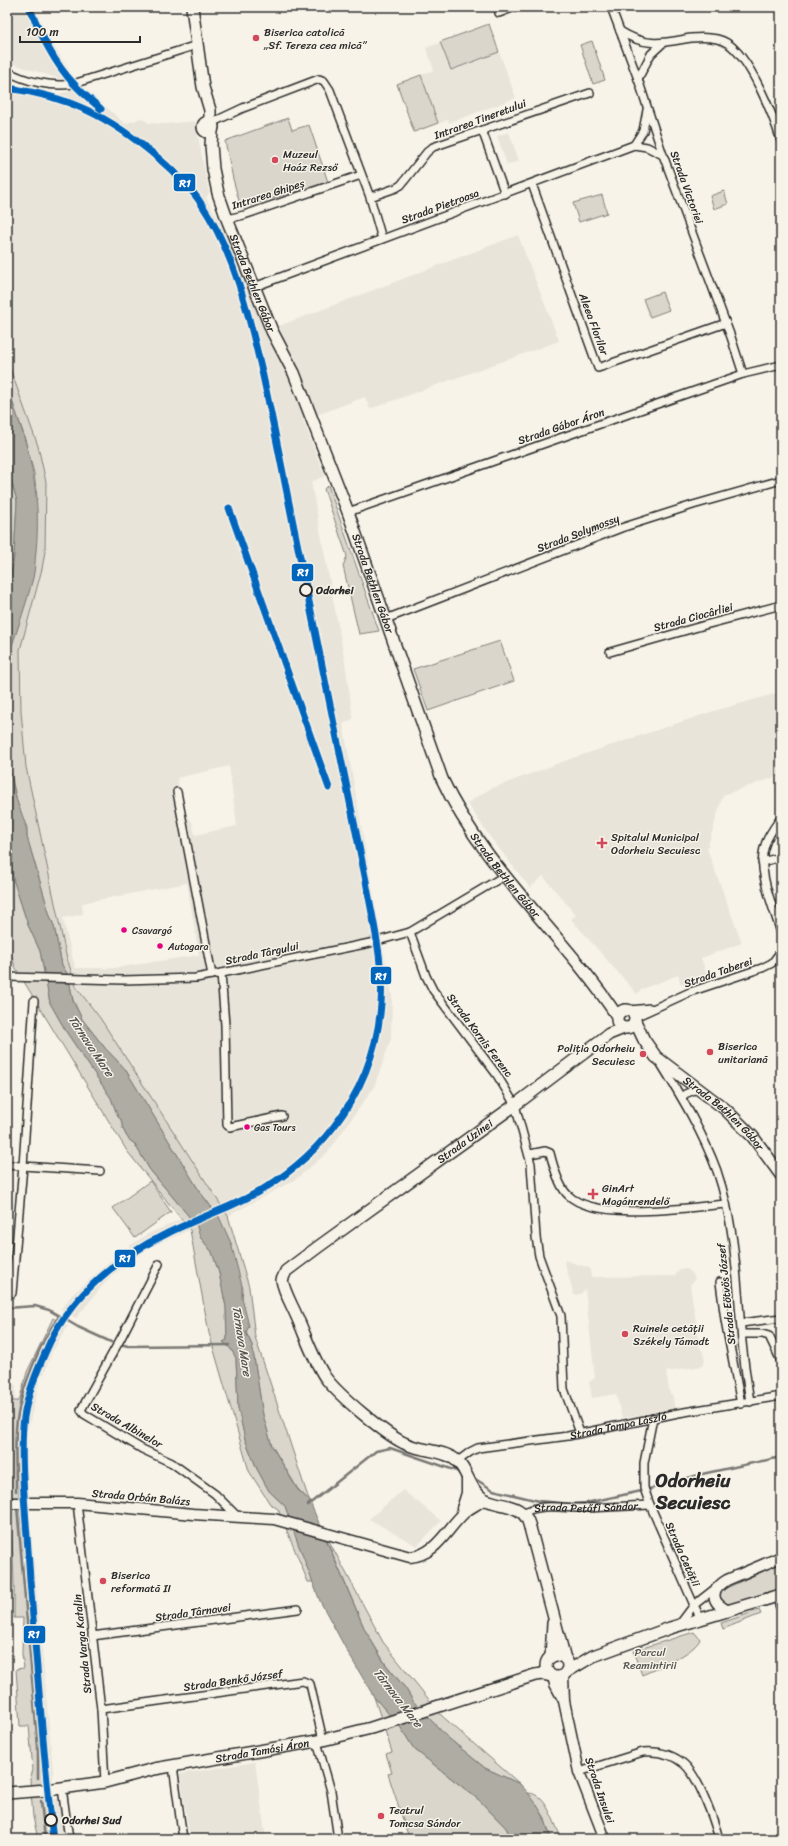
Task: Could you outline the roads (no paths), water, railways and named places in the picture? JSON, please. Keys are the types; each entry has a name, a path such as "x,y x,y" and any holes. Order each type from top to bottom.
{"main road":[{"path":"192,7 209,127"},
{"name":"Strada Bethlen Gábor","path":"209,127 210,145 218,193 227,219 272,330 294,373 348,512 386,619 391,638 445,784 467,827 504,876 598,987"},
{"path":"598,987 617,1017"},
{"path":"598,987 630,1019"},
{"path":"609,1034 621,1011 630,1019"},
{"path":"609,1034 630,1019"},
{"name":"Strada Bethlen Gábor","path":"630,1019 656,1057 725,1110 742,1126 762,1148 781,1175"},
{"name":"Strada Uzinei","path":"464,1472 445,1454 405,1444 388,1433 335,1388 326,1378 318,1365 282,1280 286,1271 515,1105 609,1034"},
{"path":"464,1472 481,1496 512,1507 523,1513 529,1524 568,1664 559,1675 546,1669 549,1659 553,1614"},
{"path":"456,1521 463,1507 467,1493 464,1472"},
{"path":"463,1507 481,1496"},
{"path":"456,1521 481,1496"},
{"name":"Strada Orbán Balázs","path":"7,1503 77,1504 274,1519 410,1557 419,1557 428,1552 442,1539 456,1521"},
{"path":"729,1611 719,1606 715,1601 715,1594 720,1586 727,1580 781,1557"},
{"name":"Strada Tamási Áron","path":"7,1793 105,1782 154,1769 320,1741 382,1724 511,1682 540,1674 559,1675 593,1656 679,1625 780,1599"},
{"path":"549,1659 558,1656 566,1660"},
{"name":"Strada Tamási Áron","path":"566,1660 593,1656"},
{"name":"Strada Tamási Áron","path":"511,1682 549,1659"},
{"name":"Strada Insulei","path":"559,1675 555,1684 564,1701 579,1772 605,1839"}],"street":[{"path":"499,13 515,7"},
{"name":"Strada Victoriei","path":"611,7 638,79 663,155 726,323 743,374"},
{"path":"620,31 643,41 663,43 703,38 723,41 732,47 747,65 757,84 781,141"},
{"path":"638,79 650,54 663,43"},
{"path":"7,71 52,85 73,84 197,45"},
{"path":"209,127 243,108 319,79 324,80 327,84 370,198 382,239"},
{"name":"Intrarea Tineretului","path":"370,198 401,185 427,152 433,147 590,93"},
{"path":"647,105 647,114 643,131 634,145 647,147 663,155"},
{"path":"482,130 505,194"},
{"name":"Strada Pietroasa","path":"254,288 634,145"},
{"name":"Intrarea Ghipeș","path":"227,219 244,215 361,175"},
{"name":"Aleea Florilor","path":"532,184 598,368 726,323"},
{"name":"Strada Gábor Áron","path":"348,512 743,374 781,365"},
{"name":"Strada Solymossy","path":"386,619 621,528 693,505 781,480"},
{"name":"Strada Ciocârliei","path":"610,652 781,605"},
{"path":"177,792 212,975"},
{"path":"781,818 765,844 762,862 765,881 781,932"},
{"path":"762,862 781,857"},
{"name":"Strada Târgului","path":"7,976 123,980 196,978 212,975 370,943 410,932 504,876"},
{"name":"Strada Kornis Ferenc","path":"410,932 426,976 433,990 497,1075 515,1105 530,1154 533,1176 536,1237 539,1256 560,1308 564,1389 580,1433"},
{"name":"Strada Taberei","path":"630,1019 690,992 762,968 772,963 781,951"},
{"path":"221,973 225,1025 227,1125 230,1127 282,1116"},
{"path":"12,1293 23,1166 34,1001"},
{"name":"Strada Eötvös József","path":"656,1057 682,1098 711,1156 726,1204 737,1265 742,1334 750,1402"},
{"path":"682,1098 686,1094 697,1089"},
{"path":"530,1154 545,1152 550,1153 556,1174 568,1195 597,1208 615,1211 648,1210 726,1204"},
{"path":"7,1165 100,1171"},
{"name":"Strada Albinelor","path":"159,1264 116,1348 81,1410 142,1449 172,1463 215,1494 237,1516"},
{"path":"720,1282 727,1335 741,1404"},
{"path":"741,1323 781,1318"},
{"path":"742,1334 762,1334 769,1336 781,1361"},
{"name":"Strada Tompa László","path":"464,1472 470,1452 478,1448 580,1433 653,1418 781,1396"},
{"name":"Strada Cetății","path":"653,1418 645,1452 645,1491 701,1619"},
{"name":"Strada Varga Katalin","path":"77,1504 101,1709 105,1782"},
{"name":"Strada Petőfi Sándor","path":"523,1513 529,1510 542,1508 586,1508 650,1504"},
{"path":"694,1605 720,1586"},
{"name":"Strada Cetății","path":"679,1625 694,1605"},
{"name":"Strada Târnavei","path":"92,1636 298,1609"},
{"name":"Strada Benkő József","path":"101,1709 303,1682 310,1684 320,1741"},
{"path":"320,1741 331,1792 338,1839"},
{"path":"579,1772 643,1752 653,1751 670,1756 685,1765 693,1775 707,1806 719,1839"},
{"path":"173,1766 183,1839"},
{"path":"62,1788 69,1839"}],"water":[{"path":"7,387 21,428 32,468 37,508 37,529 33,578 7,660 7,582 11,576 14,556 17,501 7,466"},
{"name":"Târnava Mare","path":"7,748 14,790 54,926 62,965 68,975 73,1001 82,1019 105,1048 125,1069 200,1192 219,1217 231,1243 242,1286 242,1298 249,1326 246,1333 252,1345 263,1415 272,1446 297,1489 309,1500 365,1630 385,1664 406,1689 413,1701 447,1737 485,1768 520,1784 540,1810 551,1839 512,1839 506,1828 479,1800 414,1749 401,1728 374,1697 320,1601 285,1506 269,1491 257,1469 245,1439 238,1408 236,1358 231,1349 223,1342 227,1340 226,1307 219,1273 212,1252 200,1237 197,1226 150,1170 134,1143 127,1136 111,1098 67,1033 50,1003 40,951 28,925 14,882 7,847"}],"waterway":[{"name":"Târnava Mare","path":"7,1308 35,1306 49,1310 78,1327 111,1342 128,1346 229,1345"},
{"path":"16,1491 15,1455 19,1407 27,1380 39,1352 59,1316"},
{"path":"308,1505 376,1451 390,1448 460,1472"},
{"path":"472,1477 493,1490 539,1501 572,1504 586,1503 646,1490 702,1474 781,1457"},
{"path":"17,1506 38,1747 38,1778"},
{"path":"41,1801 45,1839"}],"place":[{"name":"Biserica catolică „Sf. Tereza cea mică”","path":"256,38"},
{"name":"Muzeul Haáz Rezső","path":"275,160"},
{"name":"Odorhei","path":"306,590"},
{"name":"Spitalul Municipal Odorheiu Secuiesc","path":"602,843"},
{"name":"Csavargó","path":"124,930"},
{"name":"Autogara","path":"160,946"},
{"name":"Biserica unitariană","path":"710,1052"},
{"name":"Poliția Odorheiu Secuiesc","path":"643,1054"},
{"name":"Gas Tours","path":"247,1127"},
{"name":"GinArt Magánrendelő","path":"593,1194"},
{"name":"Ruinele cetății Székely Támadt","path":"625,1334"},
{"name":"Biserica reformată II","path":"103,1581"},
{"name":"Teatrul Tomcsa Sándor","path":"381,1816"},
{"name":"Odorhei Sud","path":"51,1820"}],"district":[{"name":"Odorheiu Secuiesc","path":"693,1491"}],"park label":[{"name":"Parcul Reamintirii","path":"650,1658"}]}
